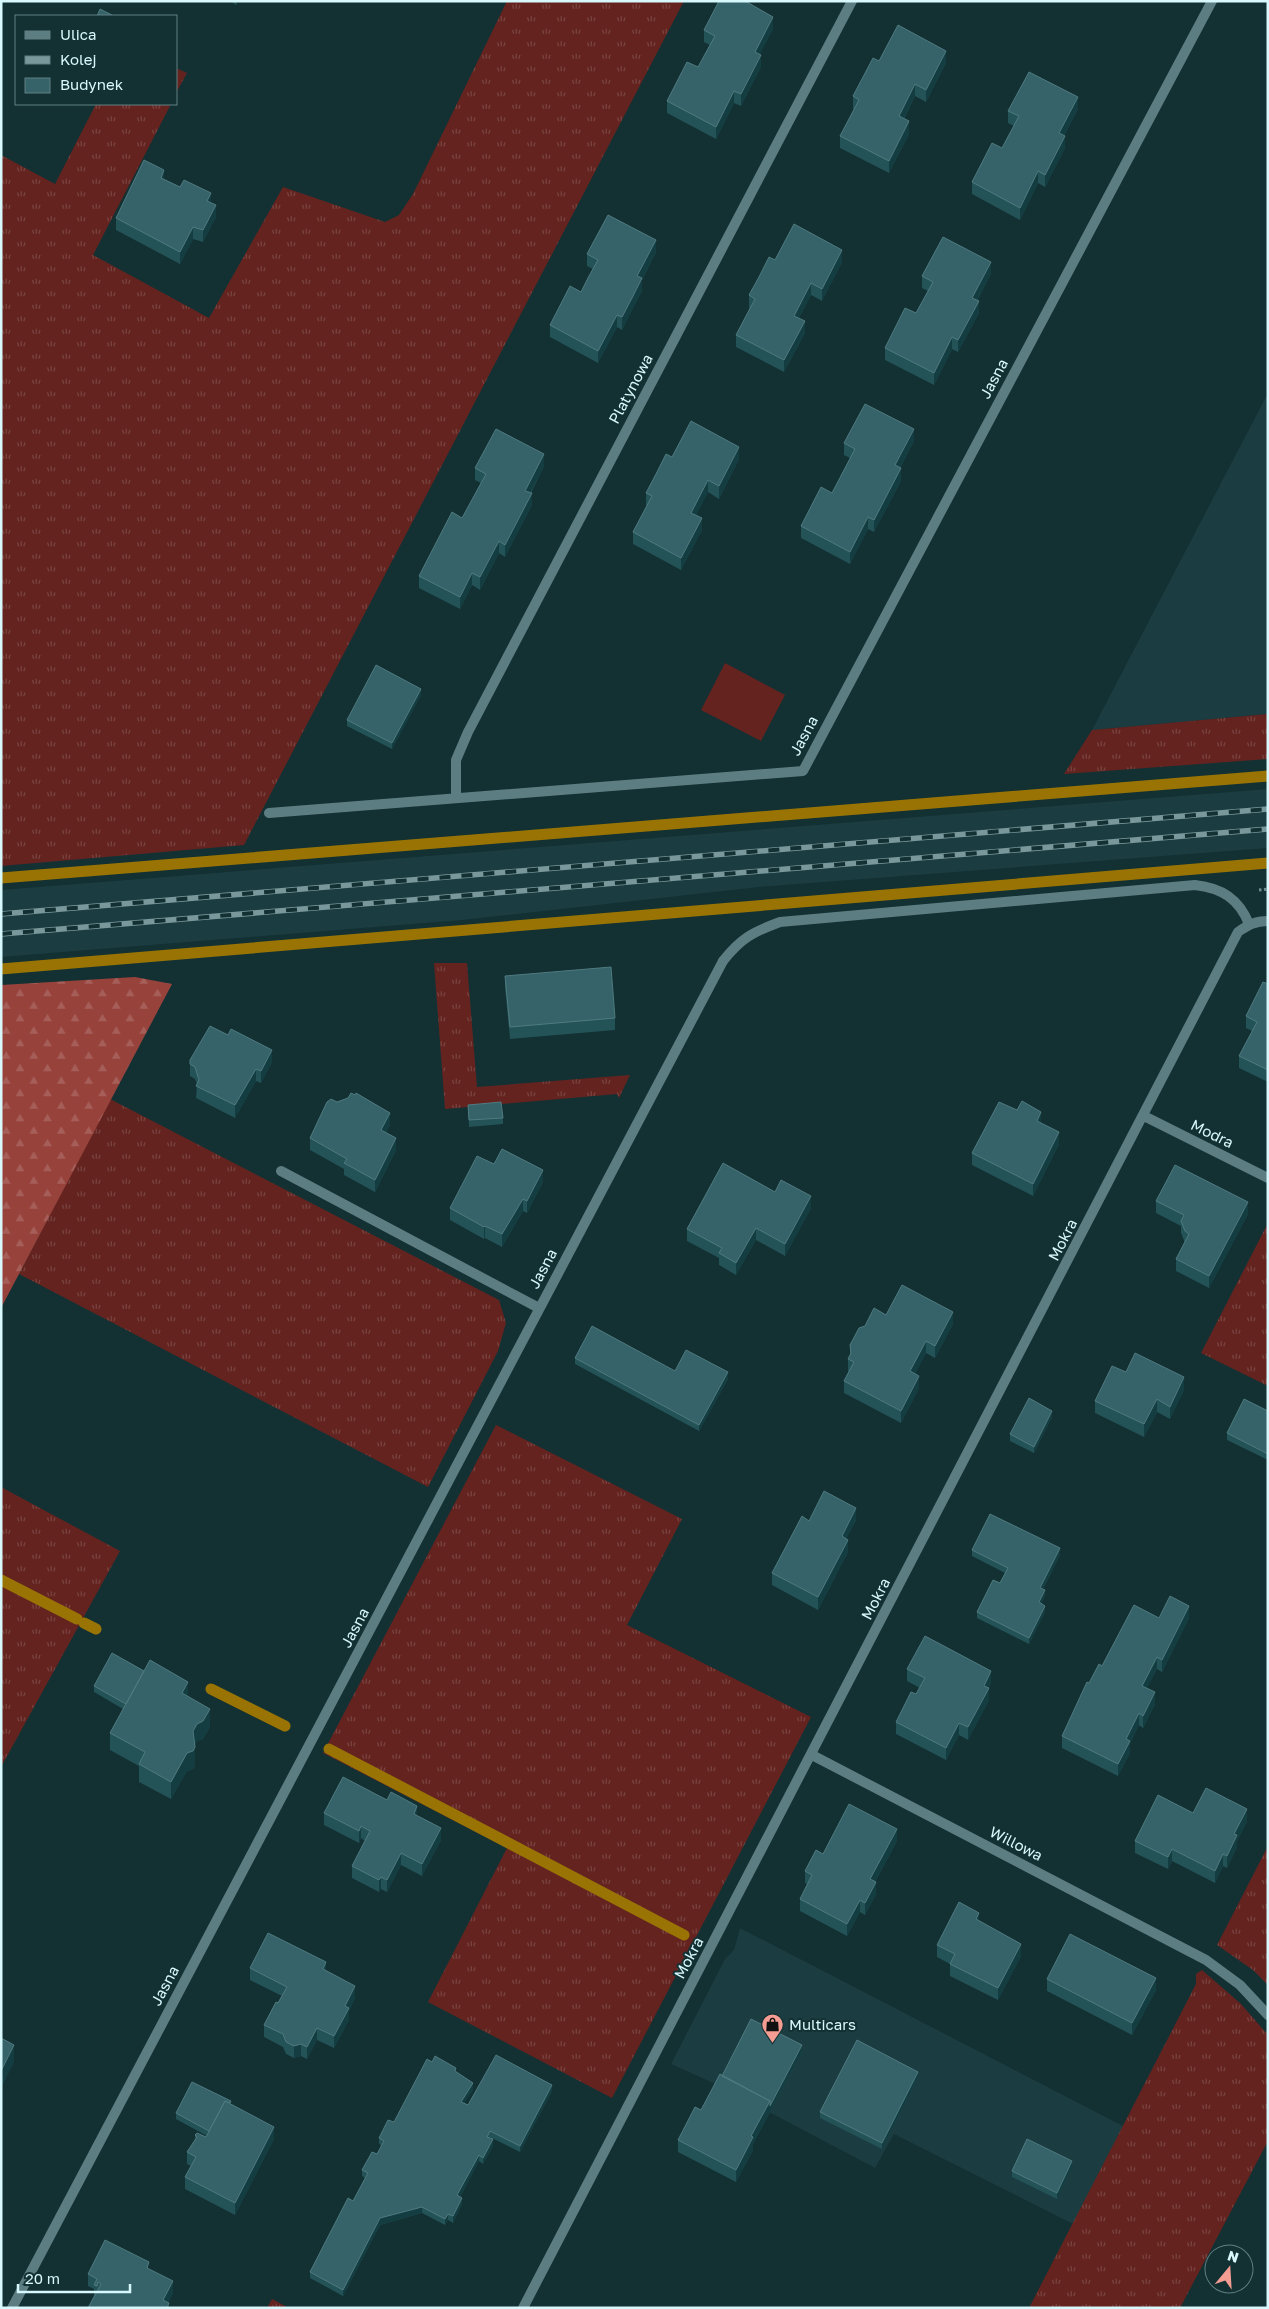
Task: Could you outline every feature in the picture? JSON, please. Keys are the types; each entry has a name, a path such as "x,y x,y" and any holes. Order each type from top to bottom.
{"street":[{"name":"Platynowa","path":"456,797 456,760 468,732 852,1"},
{"name":"Jasna","path":"456,797 803,770 1212,1"},
{"path":"269,812 456,797"},
{"name":"Jasna","path":"12,2308 539,1308 723,962 736,945 754,931 780,922 1195,885 1216,889 1235,900 1249,924"},
{"path":"1249,924 1268,921"},
{"name":"Mokra","path":"523,2308 812,1756 1238,932 1249,924"},
{"name":"Modra","path":"1144,1116 1268,1178"},
{"path":"281,1171 539,1308"},
{"name":"Willowa","path":"812,1756 1206,1960 1240,1985 1268,2015"}],"shaded area":[{"path":"1268,393 1268,714 1092,730"},
{"path":"1268,789 1268,848 759,887 462,920 1,957 1,890"},
{"path":"740,1928 1123,2126 1073,2224 894,2134 875,2168 720,2086 671,2064 725,1959 734,1950"}],"green space":[{"path":"507,1 684,1 244,845 1,866 1,155 55,184 95,105 170,105 93,255 209,318 283,187 385,222 399,215 413,194"},
{"path":"178,69 187,73 178,89"},
{"path":"725,663 785,695 761,741 701,710"},
{"path":"1268,714 1268,759 1064,774 1092,730"},
{"path":"434,963 467,963 477,1087 630,1075 619,1098 617,1094 445,1109"},
{"path":"135,977 172,984 1,1308 1,985"},
{"path":"110,1099 499,1300 506,1323 498,1351 428,1487 19,1274"},
{"path":"1268,1223 1268,1386 1201,1353"},
{"path":"496,1425 682,1519 627,1625 811,1717 612,2098 428,2002 507,1848 323,1753"},
{"path":"1,1487 120,1551 1,1767"},
{"path":"1268,1846 1268,1985 1253,1970 1217,1945"},
{"path":"1202,1970 1241,2004 1268,2035 1268,2141 1214,2244 1204,2244 1204,2262 1180,2308 1029,2308 1196,1984 1196,1974"},
{"path":"272,2299 289,2308 267,2308"}],"building":[{"path":"719,1 745,1 773,17 755,52 761,55 741,94 734,91 716,127 667,101 687,62 698,67 715,36 704,30"},
{"path":"100,9 112,15 97,15"},
{"path":"898,25 946,51 926,90 915,84 899,116 909,121 889,161 840,136 859,100 853,96 873,58 879,61"},
{"path":"1029,72 1078,97 1059,133 1065,136 1045,175 1038,171 1020,208 972,182 992,143 1002,148 1019,116 1008,111"},
{"path":"144,160 164,170 161,178 180,187 184,180 211,193 207,201 216,205 203,230 193,227 180,252 116,218"},
{"path":"608,215 656,240 637,276 642,278 632,298 622,317 617,315 598,351 550,325 570,286 581,292 598,260 587,254"},
{"path":"794,224 842,250 822,289 811,283 794,316 805,321 784,360 736,335 755,299 749,295 769,257 775,260"},
{"path":"943,237 991,262 972,298 979,301 958,340 952,337 934,373 885,348 905,308 916,313 933,282 922,276"},
{"path":"865,404 914,429 895,465 901,468 874,520 868,517 850,552 801,526 821,487 832,493 855,449 844,443"},
{"path":"691,421 739,447 719,486 708,480 691,513 702,518 681,558 633,532 652,496 646,493 666,454 672,457"},
{"path":"496,429 544,454 525,491 532,493 505,545 499,541 480,577 472,573 460,597 419,576 452,512 462,518 486,474 475,468"},
{"path":"376,665 421,689 392,743 347,720"},
{"path":"611,967 615,1018 510,1027 505,976"},
{"path":"1263,982 1268,984 1268,1070 1239,1056 1257,1022 1246,1016"},
{"path":"210,1026 228,1035 231,1029 272,1050 261,1071 256,1069 235,1105 196,1086 199,1080 195,1067 190,1064 190,1060"},
{"path":"351,1093 355,1095 356,1093 390,1113 381,1130 396,1138 375,1180 344,1163 347,1159 310,1138 327,1102 331,1099 337,1102 348,1098"},
{"path":"1022,1101 1041,1112 1037,1121 1059,1132 1033,1184 972,1153 999,1102 1017,1110"},
{"path":"501,1102 503,1118 469,1120 468,1105"},
{"path":"502,1149 543,1170 527,1201 523,1199 502,1234 484,1227 450,1208 477,1156 494,1164"},
{"path":"723,1163 775,1192 781,1180 811,1196 785,1244 756,1228 736,1263 719,1253 722,1248 687,1229"},
{"path":"1175,1165 1248,1202 1209,1276 1176,1259 1189,1234 1185,1231 1181,1221 1184,1215 1156,1201"},
{"path":"902,1285 953,1312 935,1346 926,1341 910,1371 919,1376 901,1411 844,1381 854,1362 848,1359 851,1353 850,1345 859,1328 865,1326 874,1308 886,1315"},
{"path":"592,1326 675,1371 686,1350 728,1372 699,1425 575,1358"},
{"path":"1135,1353 1184,1377 1170,1407 1157,1399 1144,1424 1095,1401 1112,1366 1126,1372"},
{"path":"1029,1398 1052,1411 1034,1447 1010,1434"},
{"path":"1244,1399 1268,1411 1268,1454 1227,1433"},
{"path":"824,1491 856,1508 842,1536 848,1540 818,1597 772,1573 802,1516 809,1521"},
{"path":"990,1514 1060,1548 1040,1588 1045,1590 1039,1602 1045,1606 1029,1638 977,1612 993,1580 1000,1583 1008,1568 972,1550"},
{"path":"1170,1596 1189,1606 1162,1660 1157,1657 1142,1686 1155,1692 1143,1716 1139,1713 1126,1739 1130,1741 1118,1764 1062,1736 1087,1682 1089,1683 1099,1664 1102,1666 1134,1605 1159,1618"},
{"path":"925,1636 991,1671 984,1686 989,1688 968,1727 959,1723 946,1748 896,1722 911,1692 916,1694 925,1678 907,1669"},
{"path":"112,1653 144,1671 126,1704 94,1686"},
{"path":"150,1660 188,1682 182,1693 210,1709 203,1721 197,1724 193,1731 195,1747 193,1751 187,1753 171,1782 139,1764 145,1752 110,1733"},
{"path":"343,1777 387,1800 391,1792 417,1806 414,1814 441,1828 422,1864 401,1853 387,1880 381,1877 379,1880 352,1866 370,1831 361,1826 359,1831 324,1813"},
{"path":"1206,1788 1247,1809 1234,1834 1237,1835 1227,1856 1223,1854 1215,1871 1172,1849 1168,1857 1135,1841 1158,1795 1193,1813"},
{"path":"849,1804 897,1829 870,1879 876,1882 865,1903 860,1900 847,1924 800,1899 812,1875 805,1871 816,1850 823,1854"},
{"path":"959,1902 979,1913 976,1919 1021,1944 998,1988 950,1964 955,1954 937,1945"},
{"path":"268,1933 326,1962 323,1969 355,1986 345,2006 349,2008 334,2036 317,2028 307,2047 301,2044 294,2046 286,2042 283,2034 264,2025 276,2002 278,2003 287,1987 250,1968"},
{"path":"1070,1934 1156,1978 1132,2023 1047,1979"},
{"path":"751,2019 802,2045 770,2106 770,2101 722,2076"},
{"path":"1,2038 14,2045 1,2071"},
{"path":"857,2040 918,2072 882,2143 820,2112"},
{"path":"496,2055 552,2085 520,2146 490,2131 487,2137 493,2139 483,2158 479,2155 457,2195 462,2198 453,2216 448,2214 445,2219 422,2207 380,2218 343,2290 310,2272 348,2198 353,2201 368,2173 362,2170 372,2152 377,2154 384,2141 379,2138 388,2120 394,2122 427,2059 432,2062 435,2056 456,2068 455,2071 473,2083 461,2102 468,2105"},
{"path":"720,2074 770,2101 751,2136 753,2137 736,2170 678,2140 695,2107 701,2110"},
{"path":"192,2082 231,2101 230,2103 225,2101 209,2131 176,2113"},
{"path":"225,2101 274,2127 235,2203 185,2177 196,2157 187,2152 197,2137 195,2135 197,2133 206,2137"},
{"path":"1027,2139 1072,2161 1057,2193 1012,2171"},
{"path":"105,2240 149,2262 147,2268 173,2281 163,2300 169,2303 167,2308 88,2308 101,2284 98,2282 97,2286 94,2285 97,2279 88,2274"}],"waterway":[{"path":"1,878 1268,776"},
{"path":"1,969 1268,863"},
{"path":"1,1580 77,1619"},
{"path":"84,1623 96,1629"},
{"path":"211,1689 285,1726"},
{"path":"329,1749 684,1935"}],"railway":[{"path":"1,914 1268,809"},
{"path":"1,934 1268,829"}],"place":[{"name":"Multicars","path":"773,2044"}]}
